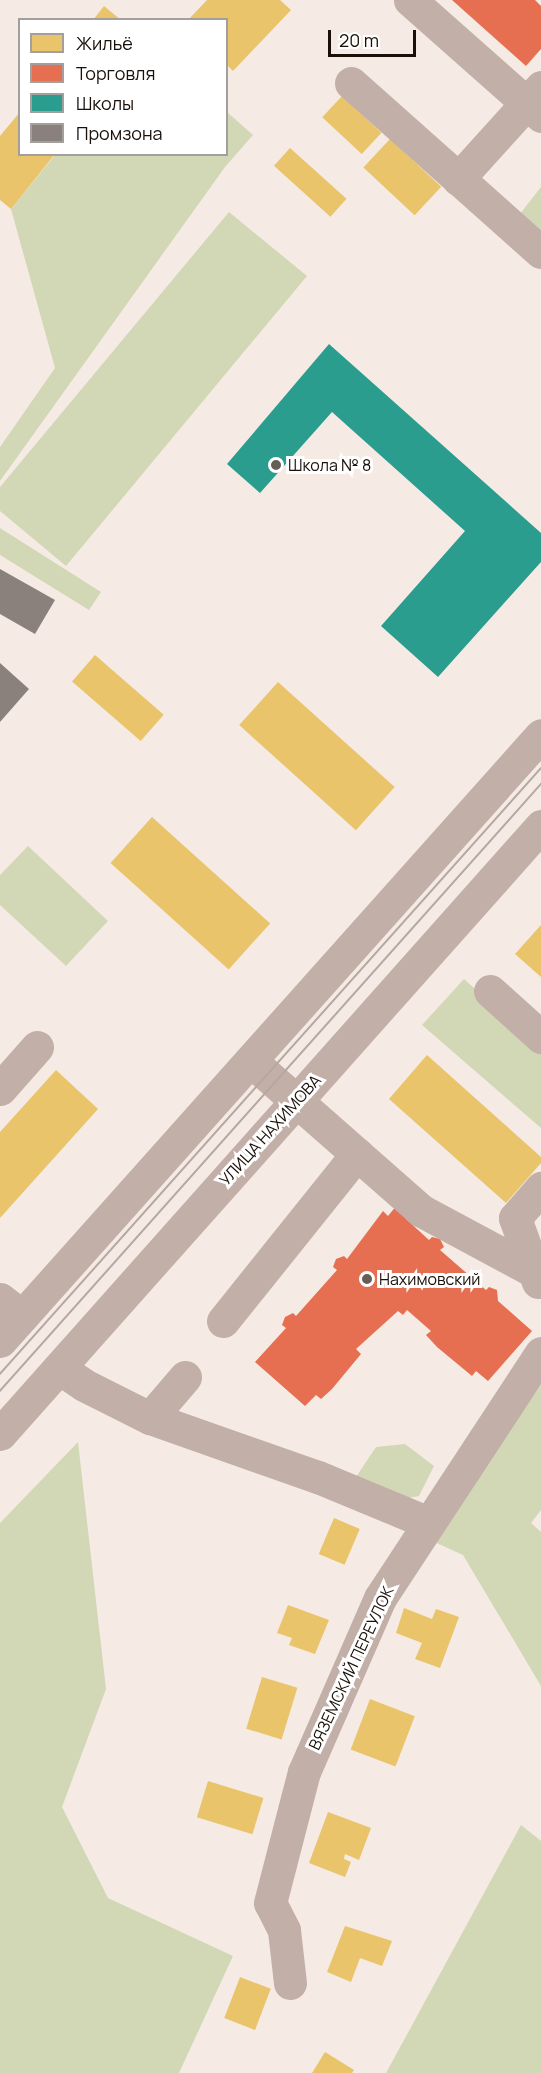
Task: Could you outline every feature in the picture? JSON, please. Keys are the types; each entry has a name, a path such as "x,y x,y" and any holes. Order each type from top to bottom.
{"main road":[{"path":"0,1341 11,1308 250,1060 541,735"},
{"name":"УЛИЦА НАХИМОВА","path":"0,1434 541,826"}],"street":[{"path":"410,0 536,102 458,179"},
{"path":"351,83 541,252"},
{"path":"490,991 541,1037"},
{"path":"0,1089 37,1047"},
{"path":"250,1060 422,1211 538,1279"},
{"path":"224,1321 357,1154"},
{"path":"538,1279 514,1218 541,1188"},
{"name":"ВЯЗЕМСКИЙ ПЕРЕУЛОК","path":"290,1983 284,1930 270,1903 304,1772 380,1598 541,1353"},
{"path":"59,1368 84,1385 150,1418 318,1477 429,1523"},
{"path":"150,1418 185,1377"}],"green space":[{"path":"228,113 253,135 225,167 0,481 0,447 55,368 11,209 54,156 228,156"},
{"path":"541,187 541,240 516,219"},
{"path":"229,212 307,276 66,566 0,511 0,487"},
{"path":"0,528 101,592 89,610 0,555"},
{"path":"28,846 108,921 66,966 0,905 0,875"},
{"path":"464,979 541,1048 541,1128 422,1025"},
{"path":"541,1385 541,1510 531,1523 541,1532 541,1686 463,1555 430,1540"},
{"path":"78,1442 106,1689 62,1807 108,1898 233,1956 179,2073 0,2073 0,1523"},
{"path":"405,1444 434,1466 419,1496 398,1500 354,1480 376,1447"},
{"path":"521,1825 541,1841 541,2073 386,2073"}],"building: Жильё":[{"path":"207,0 280,0 291,10 233,71 228,66 228,18 190,18"},
{"path":"104,6 119,18 95,18"},
{"path":"342,96 381,133 362,154 322,117"},
{"path":"18,114 18,156 53,156 11,209 0,200 0,136"},
{"path":"390,139 441,187 415,215 363,168"},
{"path":"290,148 346,199 330,217 274,166"},
{"path":"95,655 164,715 141,741 72,681"},
{"path":"278,682 395,787 356,830 239,725"},
{"path":"152,817 270,923 229,969 111,863"},
{"path":"541,925 541,977 515,954"},
{"path":"427,1055 541,1157 541,1163 506,1203 389,1099"},
{"path":"56,1070 98,1109 0,1218 0,1132"},
{"path":"334,1518 360,1529 345,1565 319,1554"},
{"path":"288,1605 329,1620 315,1654 289,1645 292,1638 277,1633"},
{"path":"404,1608 432,1619 436,1609 459,1617 440,1668 415,1659 422,1643 396,1633"},
{"path":"262,1677 297,1688 282,1739 246,1729"},
{"path":"370,1699 415,1716 395,1767 351,1749"},
{"path":"208,1781 263,1798 252,1834 197,1817"},
{"path":"328,1812 371,1828 359,1860 345,1854 344,1859 351,1862 345,1877 309,1863"},
{"path":"345,1926 392,1941 382,1966 360,1958 351,1982 327,1972"},
{"path":"240,1977 271,1989 255,2030 224,2018"},
{"path":"325,2052 354,2070 352,2073 312,2073"}],"building: Торговля":[{"path":"452,0 535,0 541,6 541,49 526,66"},
{"path":"397,1205 409,1216 406,1219 429,1240 432,1237 440,1239 444,1247 440,1250 486,1290 489,1287 497,1290 498,1301 532,1331 488,1381 476,1371 472,1376 437,1347 426,1335 431,1331 407,1310 403,1315 398,1311 356,1349 361,1354 332,1389 321,1399 316,1395 305,1406 255,1362 286,1328 282,1325 285,1317 293,1313 296,1316 337,1270 333,1267 336,1259 344,1256 347,1259 383,1211 388,1216"}],"building: Школы":[{"name":"Школа № 8","path":"329,344 541,533 541,562 438,677 381,626 465,531 332,412 260,493 227,464"}],"building: Промзона":[{"path":"0,569 55,600 35,634 0,614"},
{"path":"0,663 29,689 0,722"}],"tram line":[{"path":"0,1374 541,768"},
{"path":"0,1391 541,784"}],"place":[{"name":"Школа № 8","path":"276,465"},
{"name":"Нахимовский","path":"367,1279"}]}
